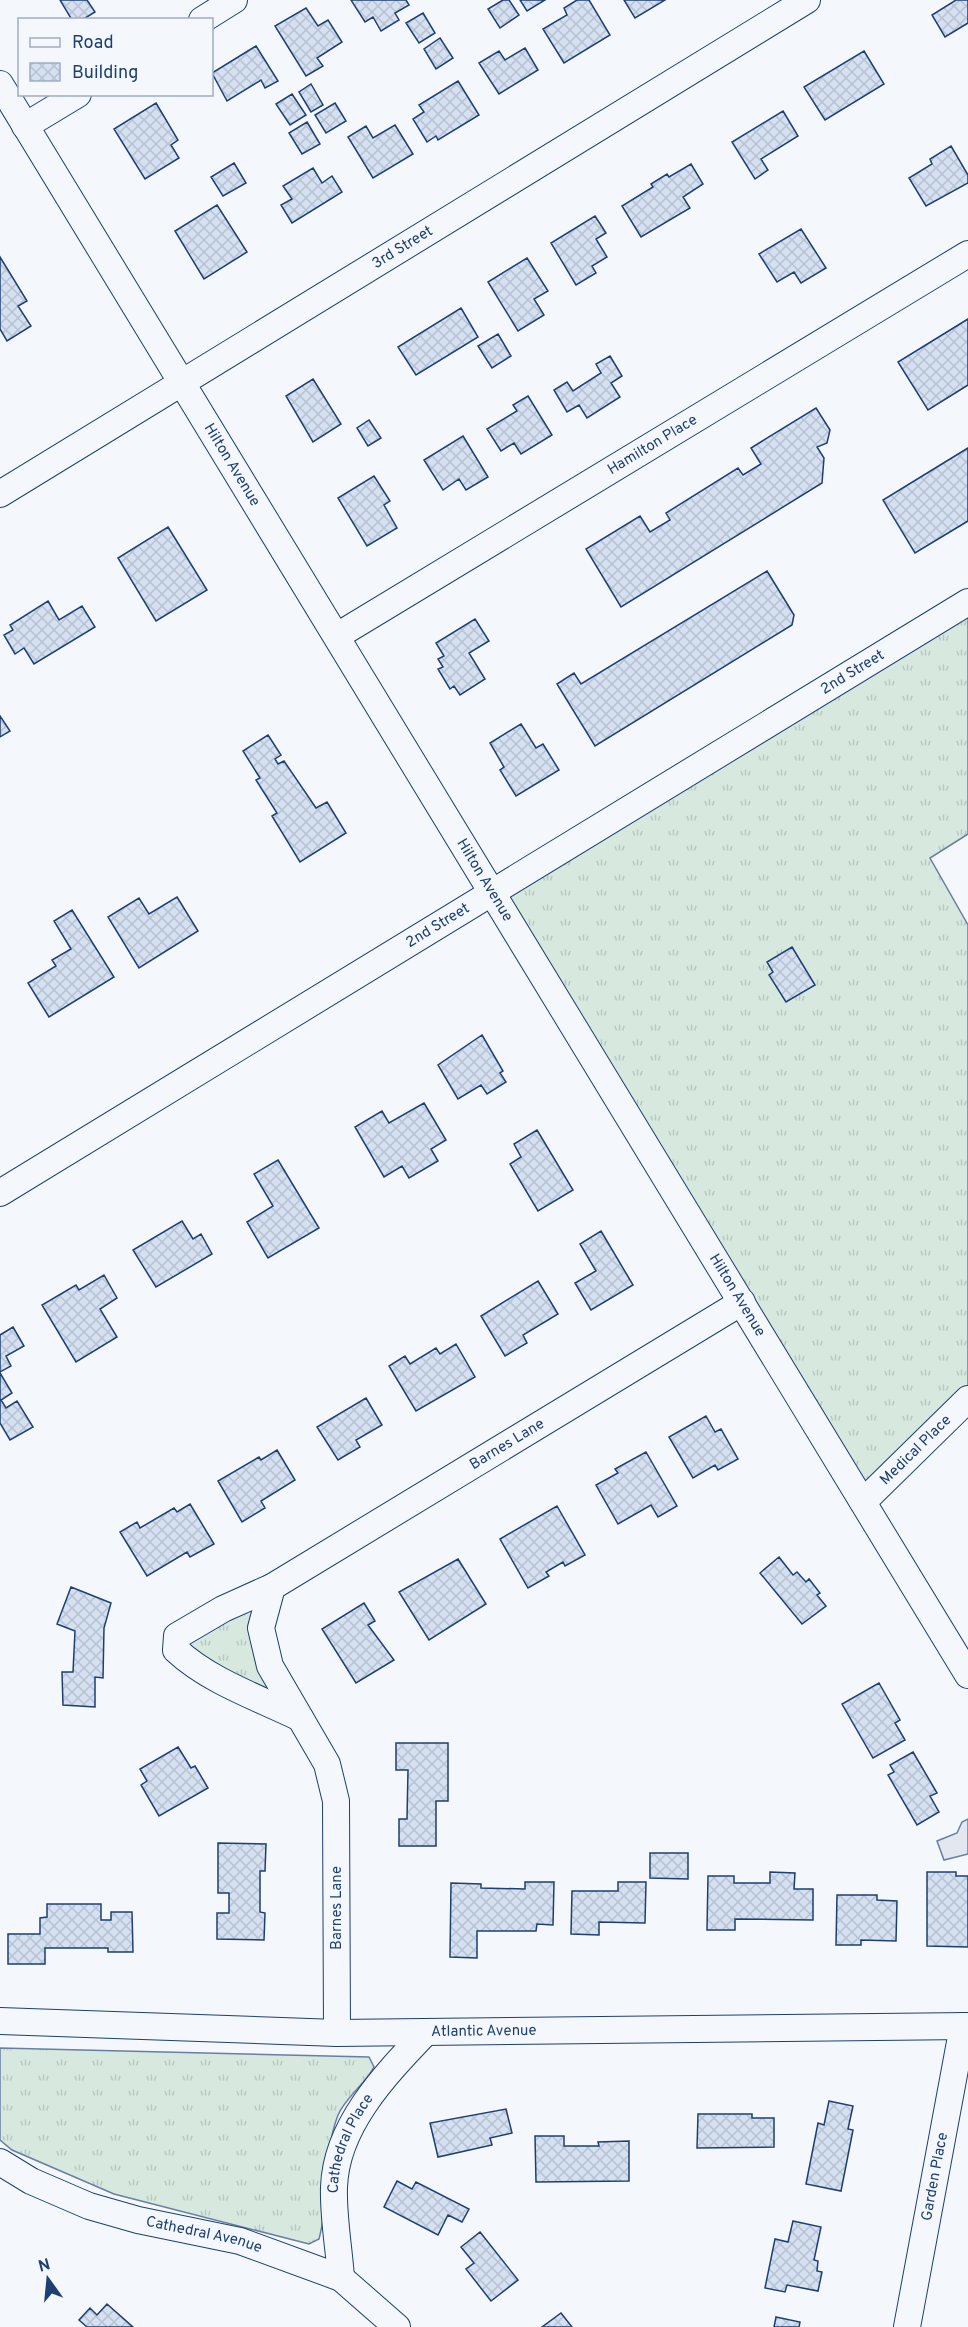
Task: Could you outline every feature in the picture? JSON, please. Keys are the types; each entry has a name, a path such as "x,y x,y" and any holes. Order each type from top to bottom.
{"street":[{"path":"205,18 234,0"},
{"name":"3rd Street","path":"0,494 566,150 807,0"},
{"name":"Hilton Avenue","path":"0,84 968,1676"},
{"path":"26,126 75,96"},
{"name":"Hamilton Place","path":"337,636 968,254"},
{"name":"2nd Street","path":"0,1193 968,602"},
{"name":"Barnes Lane","path":"300,1718 187,1660 176,1650 177,1636 223,1609 272,1587 742,1302"},
{"name":"Medical Place","path":"863,1502 968,1399"},
{"name":"Barnes Lane","path":"272,1587 261,1628 270,1666 327,1764 336,1801 337,2033"},
{"name":"Atlantic Avenue","path":"0,2021 337,2033 965,2026"},
{"name":"Garden Place","path":"907,2327 965,2026"},
{"name":"Cathedral Place","path":"341,2278 334,2186 338,2162 350,2130 382,2079 426,2032"},
{"name":"Cathedral Avenue","path":"0,2162 31,2181 89,2206 138,2220 240,2241 341,2278 397,2327"}],"green space":[{"path":"968,604 968,834 930,858 968,925 968,1401 864,1502 497,890"},
{"path":"272,1587 261,1628 300,1718 209,1673 177,1636"},
{"path":"0,2048 369,2057 374,2067 338,2115 330,2146 319,2239 309,2244 114,2194 12,2150 0,2140"}],"shaded area":[{"path":"968,1819 968,1854 944,1860 937,1841 957,1833 962,1822"}],"building":[{"path":"60,0 87,0 95,12 85,18 71,18"},
{"path":"351,0 406,0 409,5 395,13 399,20 381,31 373,17 365,22"},
{"path":"503,0 509,0 519,15 500,28 488,9"},
{"path":"520,0 545,0 527,11"},
{"path":"577,0 589,0 610,35 564,63 543,29 567,15 564,8"},
{"path":"624,0 665,0 635,18"},
{"path":"956,0 968,0 968,23 945,37 932,15"},
{"path":"306,8 318,26 328,20 342,42 317,58 323,66 306,76 275,26"},
{"path":"423,13 435,33 419,43 406,23"},
{"path":"440,38 453,58 436,69 424,49"},
{"path":"256,46 278,81 265,88 261,80 227,101 213,72"},
{"path":"525,48 538,70 499,94 479,63 499,51 505,60"},
{"path":"864,51 884,84 825,120 804,87"},
{"path":"458,81 479,115 438,140 436,136 427,142 413,119 424,112 419,105"},
{"path":"311,84 323,105 311,112 299,92"},
{"path":"292,94 306,115 290,125 276,104"},
{"path":"156,103 178,140 171,145 179,158 145,179 114,129"},
{"path":"335,103 346,121 326,133 315,115"},
{"path":"783,111 798,136 761,159 768,170 755,179 732,142"},
{"path":"307,122 320,144 302,154 289,133"},
{"path":"395,125 413,154 373,178 348,137 366,126 373,138"},
{"path":"951,146 968,175 968,183 926,206 909,178 932,164 930,159"},
{"path":"234,163 246,183 223,196 211,177"},
{"path":"691,164 703,184 683,197 690,208 641,237 622,206 653,187 651,184 667,174 669,177"},
{"path":"313,168 322,183 332,176 342,192 292,223 281,205 292,199 283,186"},
{"path":"217,205 247,252 204,279 175,231"},
{"path":"595,216 606,233 596,239 607,257 592,266 596,273 576,285 551,243"},
{"path":"801,229 826,268 801,283 794,272 777,282 759,254"},
{"path":"0,257 27,301 18,306 31,326 7,341 0,329"},
{"path":"527,258 548,291 534,299 544,315 518,331 488,282"},
{"path":"461,308 478,337 416,375 398,347"},
{"path":"968,319 968,385 928,410 898,362"},
{"path":"498,334 511,356 492,368 478,346"},
{"path":"610,356 622,376 611,383 620,397 587,418 579,405 567,412 554,390 567,382 573,391 601,373 596,364"},
{"path":"313,379 341,424 313,442 286,396"},
{"path":"528,396 552,435 521,454 514,443 501,451 487,429 517,411 513,405"},
{"path":"816,408 830,430 827,443 817,447 824,458 822,483 621,607 586,549 640,516 650,532 670,520 666,513 738,468 743,475 761,464 751,448"},
{"path":"369,420 381,438 368,446 357,428"},
{"path":"463,436 488,477 466,490 459,479 443,490 424,460"},
{"path":"968,448 968,521 915,553 883,500"},
{"path":"374,476 390,501 384,505 397,528 367,546 338,498"},
{"path":"168,527 207,590 156,621 118,558"},
{"path":"767,571 794,615 792,625 595,746 557,684 574,673 581,684"},
{"path":"48,601 59,620 82,606 95,627 34,664 24,648 15,654 4,635 13,630 10,625"},
{"path":"475,619 489,641 469,653 485,679 460,695 454,686 450,689 438,669 443,667 438,659 444,656 436,643"},
{"path":"0,716 10,731 0,737"},
{"path":"521,724 536,748 543,744 559,770 516,796 500,770 504,767 490,743"},
{"path":"268,735 281,755 275,759 278,764 284,761 316,808 327,802 346,833 300,862 272,816 277,813 256,780 260,778 243,751"},
{"path":"177,897 198,931 139,968 108,917 139,898 149,914"},
{"path":"72,910 114,977 49,1017 28,983 56,966 52,960 71,949 54,921"},
{"path":"792,947 815,985 786,1002 769,975 773,972 767,962"},
{"path":"482,1035 503,1071 500,1073 506,1082 487,1094 481,1085 458,1099 438,1065"},
{"path":"424,1103 446,1140 431,1149 438,1161 409,1178 402,1166 384,1177 355,1127 382,1111 389,1123"},
{"path":"537,1130 573,1190 538,1211 510,1164 521,1157 514,1144"},
{"path":"278,1160 319,1228 268,1258 247,1222 273,1206 254,1174"},
{"path":"182,1221 193,1239 201,1234 212,1254 156,1287 133,1250"},
{"path":"601,1231 633,1285 591,1310 575,1283 596,1271 580,1244"},
{"path":"104,1275 117,1298 100,1309 117,1337 76,1362 42,1305 76,1285 79,1290"},
{"path":"538,1281 558,1314 523,1335 527,1343 505,1356 481,1316"},
{"path":"13,1327 24,1346 6,1356 11,1366 0,1372 0,1335"},
{"path":"456,1344 475,1377 416,1411 389,1366 405,1356 410,1364 436,1348 440,1354"},
{"path":"0,1373 12,1393 1,1400 6,1408 17,1401 33,1427 10,1440 0,1423"},
{"path":"366,1398 382,1425 356,1440 360,1447 338,1460 317,1427"},
{"path":"706,1416 715,1432 721,1429 738,1459 718,1470 715,1465 693,1478 669,1437"},
{"path":"277,1450 295,1480 261,1501 265,1508 242,1522 218,1481 259,1457 261,1460"},
{"path":"646,1452 677,1506 658,1517 651,1505 618,1524 596,1485 618,1473 615,1469"},
{"path":"190,1504 214,1544 190,1557 187,1552 147,1576 120,1532 137,1522 140,1528 174,1508 177,1512"},
{"path":"557,1506 585,1555 565,1566 563,1562 546,1572 549,1576 528,1588 500,1539"},
{"path":"779,1557 793,1575 797,1572 806,1582 809,1579 820,1593 817,1595 826,1606 802,1624 760,1573"},
{"path":"458,1559 486,1604 429,1640 399,1592"},
{"path":"71,1587 111,1603 104,1628 103,1678 95,1677 95,1707 63,1705 62,1672 73,1672 75,1631 57,1624"},
{"path":"364,1603 375,1621 368,1625 394,1660 356,1683 322,1629"},
{"path":"879,1683 900,1720 895,1723 905,1740 873,1758 842,1704"},
{"path":"396,1743 448,1743 448,1801 436,1801 436,1846 399,1846 399,1819 407,1819 408,1770 396,1770"},
{"path":"178,1747 191,1768 195,1766 208,1788 159,1816 141,1785 147,1781 140,1769"},
{"path":"913,1752 937,1793 930,1796 939,1812 917,1825 888,1775 894,1772 890,1765"},
{"path":"218,1843 266,1844 265,1871 260,1871 260,1912 265,1913 264,1940 217,1939 217,1913 229,1913 229,1893 218,1893"},
{"path":"650,1853 688,1853 688,1879 650,1878"},
{"path":"770,1872 795,1873 794,1889 813,1889 813,1920 735,1919 735,1930 707,1930 708,1876 734,1876 734,1883 770,1883"},
{"path":"927,1872 956,1872 956,1876 968,1876 968,1947 927,1946"},
{"path":"525,1882 554,1882 553,1925 537,1924 536,1931 477,1931 477,1958 450,1957 451,1883 481,1884 481,1888 525,1889"},
{"path":"618,1882 646,1882 645,1923 599,1922 599,1935 571,1934 572,1891 618,1891"},
{"path":"837,1895 877,1895 877,1900 897,1901 896,1941 861,1940 861,1945 836,1945"},
{"path":"47,1904 101,1904 101,1920 111,1920 111,1912 132,1912 133,1952 108,1952 108,1948 45,1948 45,1964 8,1964 8,1934 40,1934 40,1918 47,1917"},
{"path":"829,2101 853,2106 848,2129 853,2130 841,2191 806,2184 818,2123 824,2125"},
{"path":"506,2109 512,2133 490,2138 492,2145 438,2157 430,2123"},
{"path":"698,2114 752,2114 752,2118 774,2118 774,2147 697,2148"},
{"path":"535,2136 564,2136 564,2146 599,2146 598,2142 629,2141 629,2181 536,2182"},
{"path":"397,2181 412,2189 416,2182 469,2209 462,2222 448,2215 438,2235 384,2207"},
{"path":"793,2221 821,2227 814,2260 818,2261 817,2271 822,2272 818,2291 787,2285 785,2292 765,2288 775,2239 788,2242"},
{"path":"480,2232 518,2280 491,2301 466,2269 474,2263 461,2247"},
{"path":"107,2304 133,2327 87,2327 79,2320 90,2308 97,2315"},
{"path":"561,2313 572,2327 542,2327"},
{"path":"776,2317 800,2322 799,2327 774,2327"}]}
